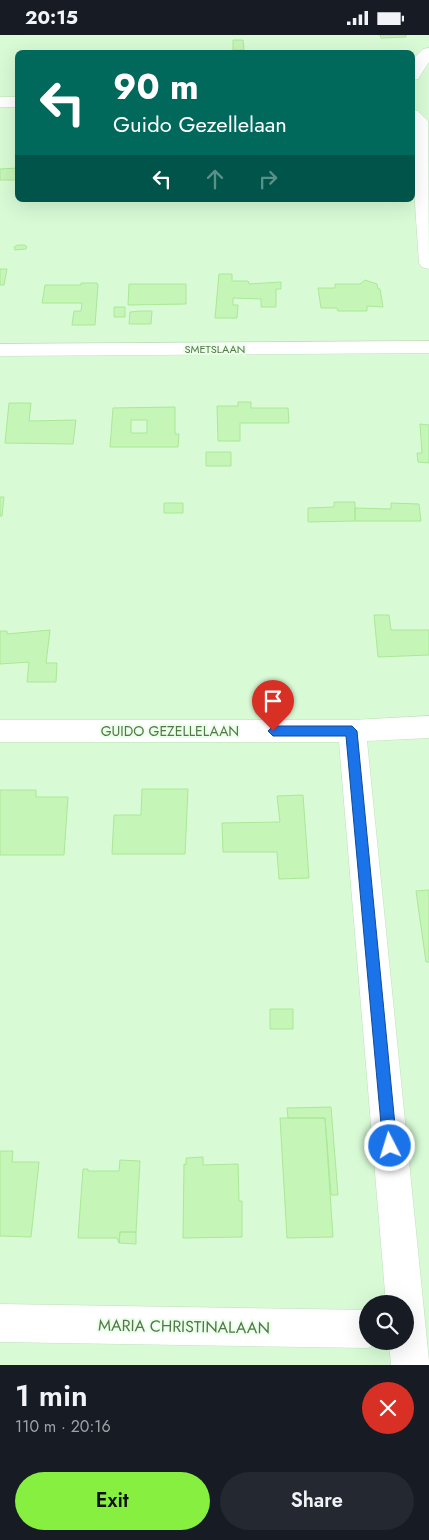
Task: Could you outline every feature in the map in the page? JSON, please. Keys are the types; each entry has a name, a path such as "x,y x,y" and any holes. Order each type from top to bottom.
{"street":[{"path":"415,68 429,53"},
{"path":"0,102 15,102"},
{"path":"415,118 419,121 429,263"},
{"name":"SMETSLAAN","path":"0,351 429,347"},
{"name":"GUIDO GEZELLELAAN","path":"0,731 352,731 429,727"},
{"path":"352,731 403,1295"},
{"name":"MARIA CHRISTINALAAN","path":"0,1323 359,1329"}],"shaded area":[{"path":"0,35 429,35 429,1365 0,1365"}],"building":[{"path":"380,35 406,35 406,37 381,38"},
{"path":"233,40 243,40 244,50 233,50"},
{"path":"15,168 15,180 0,180 0,169"},
{"path":"25,245 27,247 26,249 15,250 14,247"},
{"path":"0,269 7,269 4,285 0,285"},
{"path":"219,274 232,274 232,281 248,281 249,284 281,282 281,289 276,289 276,307 261,307 261,299 233,298 233,305 238,305 237,318 215,318"},
{"path":"365,280 377,284 378,289 380,289 383,307 367,306 367,311 338,311 337,308 321,308 318,288 335,288 335,284 360,284"},
{"path":"81,283 97,283 98,285 95,325 72,325 74,311 81,311 82,303 42,303 45,285 81,285"},
{"path":"129,284 186,284 186,304 128,305"},
{"path":"114,307 125,307 125,317 114,317"},
{"path":"152,311 151,324 129,324 130,312"},
{"path":"238,402 251,402 251,408 288,408 289,423 240,423 240,441 218,441 217,406 238,406"},
{"path":"9,403 31,403 29,421 76,420 73,444 5,443"},
{"path":"175,407 175,434 179,434 178,447 110,447 113,408","holes":["131,420 147,420 147,433 131,433"]},
{"path":"420,424 429,425 429,463 418,462 417,453 422,453"},
{"path":"206,452 231,452 231,466 206,466"},
{"path":"0,497 4,497 2,516 0,516"},
{"path":"334,502 355,502 355,521 308,522 308,508 334,507"},
{"path":"164,503 183,503 183,513 164,513"},
{"path":"391,503 419,504 421,521 355,521 355,508 391,509"},
{"path":"374,615 389,615 391,630 429,630 429,655 378,657"},
{"path":"50,630 46,663 57,663 56,682 27,682 29,662 0,664 0,631 7,631 7,634"},
{"path":"142,789 188,789 185,854 112,854 114,815 141,815"},
{"path":"0,790 36,790 36,797 68,797 64,855 0,855"},
{"path":"303,795 309,878 279,879 277,852 223,852 222,823 280,822 277,796"},
{"path":"429,890 429,962 426,962 416,891"},
{"path":"270,1009 293,1009 293,1029 270,1029"},
{"path":"331,1107 338,1195 331,1195 325,1118 288,1118 287,1108"},
{"path":"280,1118 325,1118 333,1237 287,1238"},
{"path":"0,1151 13,1151 12,1162 39,1162 31,1237 0,1236"},
{"path":"203,1157 203,1165 238,1164 239,1201 242,1201 242,1237 183,1238 184,1164 186,1165 186,1158"},
{"path":"120,1160 140,1161 136,1232 120,1232 119,1243 117,1238 78,1238 83,1169 88,1169 88,1171 119,1171"},
{"path":"120,1232 136,1232 136,1244 119,1243"}],"route":[{"path":"273,731 352,731 390,1146"}]}
